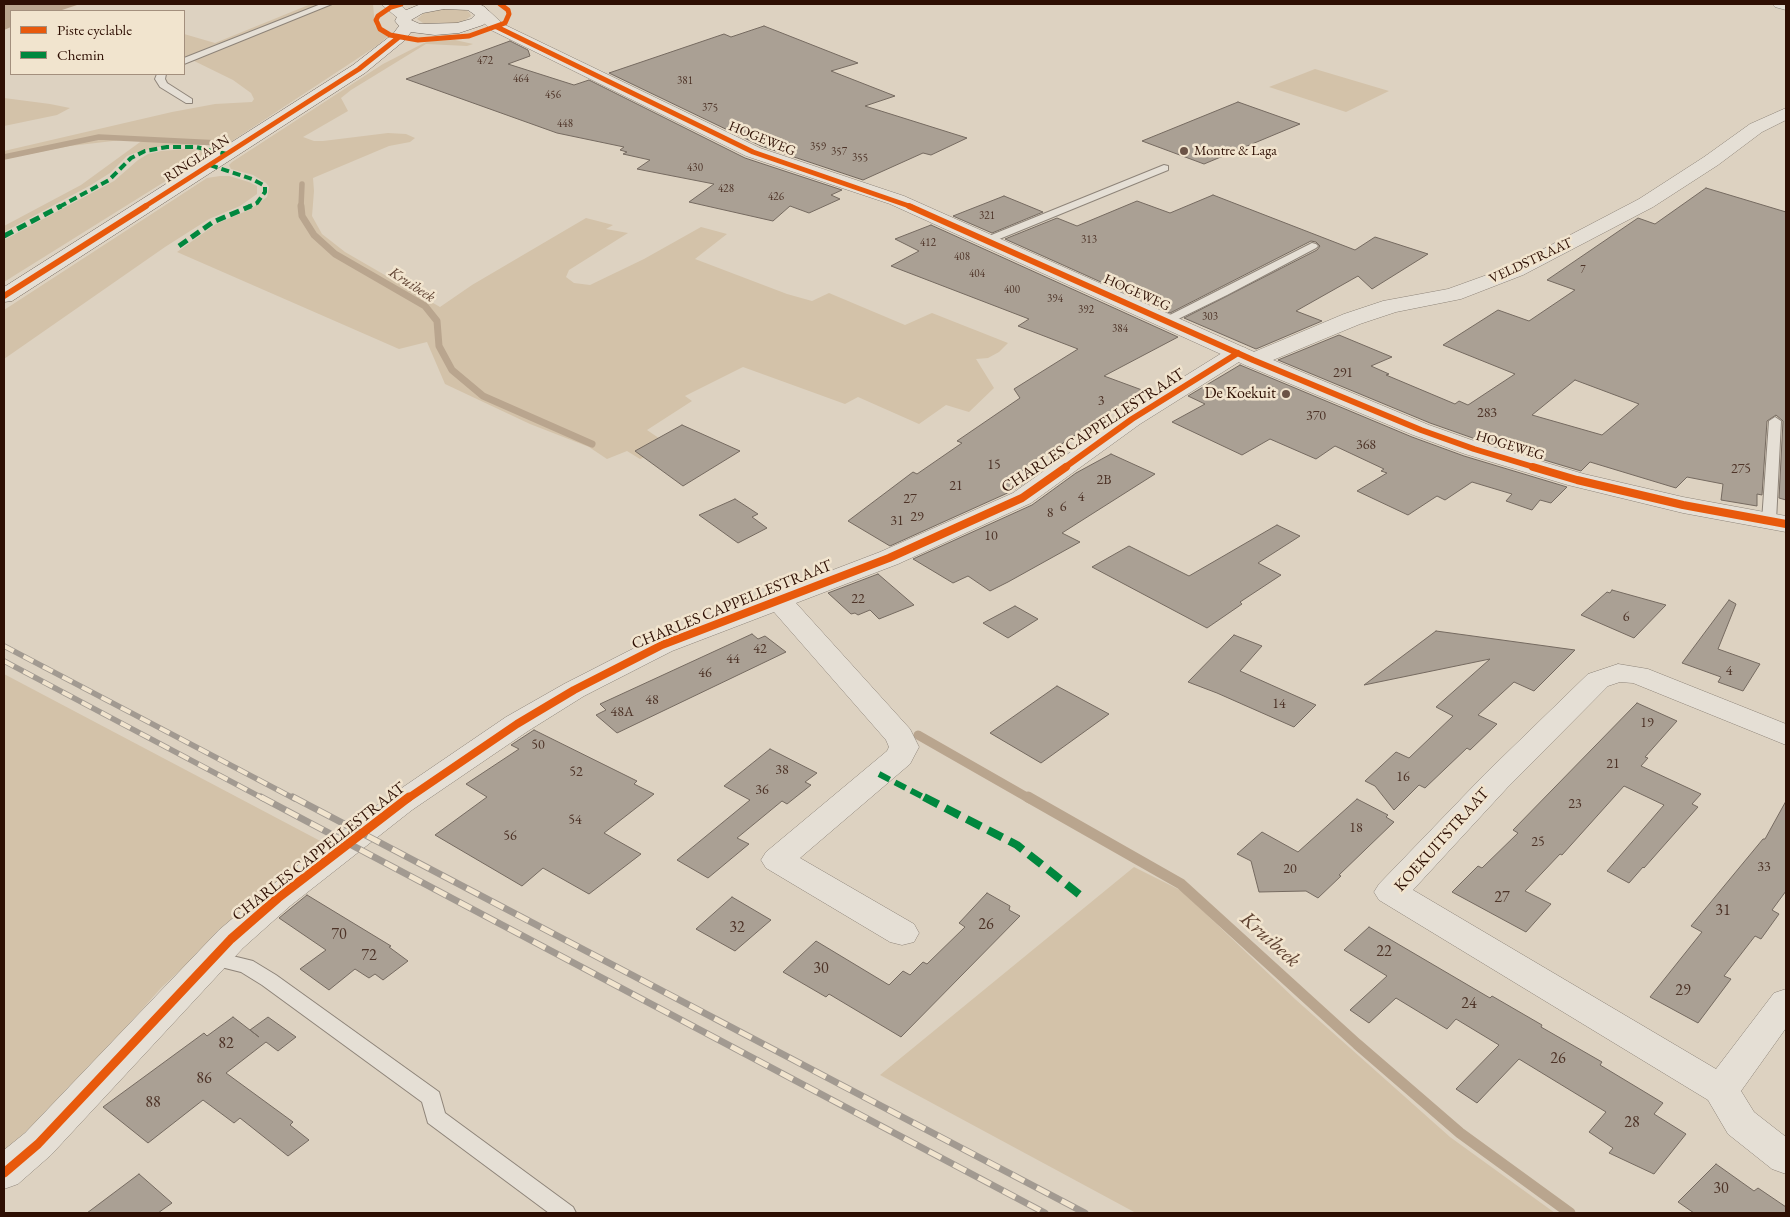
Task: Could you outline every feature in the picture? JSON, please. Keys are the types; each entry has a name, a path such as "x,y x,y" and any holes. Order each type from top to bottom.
{"street":[{"path":"388,4 424,10 458,4 482,9"},
{"path":"1780,4 1786,5"},
{"name":"RINGLAAN","path":"359,69 418,40 477,22 482,9"},
{"name":"HOGEWEG","path":"482,9 498,26 753,152 897,200 1246,357 1421,430 1474,449 1577,480 1683,505 1778,522"},
{"name":"RINGLAAN","path":"424,10 418,29 456,29"},
{"name":"RINGLAAN","path":"4,296 359,69 388,47 424,10"},
{"name":"HOGEWEG","path":"456,29 484,32 575,65"},
{"name":"VELDSTRAAT","path":"1246,357 1391,306 1453,294 1516,271 1646,203 1711,161 1756,128 1786,113"},
{"name":"CHARLES CAPPELLESTRAAT","path":"4,1173 38,1144 231,939 322,862 401,803 517,724 574,690 636,657 693,632 889,558 1022,498 1132,419 1246,357"},
{"name":"CHARLES CAPPELLESTRAAT","path":"778,599 898,736 904,747 899,758 777,860 902,933"},
{"name":"KOEKUITSTRAAT","path":"1786,735 1638,675 1618,673 1598,680 1496,781 1391,892 1721,1090 1742,1123 1786,1158"},
{"path":"1721,1090 1786,1002"}],"lane":[{"path":"185,61 328,4"},
{"path":"162,75 160,79 163,85 189,101"},
{"path":"988,240 1164,168"},
{"path":"1166,320 1223,293 1312,246"},
{"path":"1775,421 1778,522"},
{"path":"212,958 246,966 269,980 432,1098 435,1117 565,1213"}],"shaded area":[{"path":"4,4 80,4 62,10 10,10 10,27 4,30"},
{"path":"311,4 373,4 375,26 388,36 378,45 226,145 167,145 137,152 127,156 110,173 91,185 4,232 4,226 81,185 147,137 70,146 4,159 4,151 172,112 215,104 252,102 254,99 251,93 233,80 185,56 185,34 215,43"},
{"path":"447,8 465,10 471,16 461,23 426,25 417,19 424,13"},
{"path":"455,40 473,44 467,46 426,44 351,90 341,98 348,111 303,137 314,141 323,141 388,133 406,134 415,138 410,142 389,146 313,178 312,216 322,234 345,252 440,307 472,285 586,218 613,225 606,229 628,233 569,270 566,277 574,283 590,285 644,259 701,227 727,234 695,259 787,294 812,301 829,293 905,325 932,313 1008,343 999,352 988,358 976,359 994,388 969,412 946,405 919,424 858,397 845,404 743,367 685,396 692,401 647,430 672,447 640,459 627,451 607,459 589,447 530,424 445,384 427,342 399,349 177,252 216,224 251,209 267,197 269,187 266,183 253,175 231,169 229,165 232,162 383,64 428,41"},
{"path":"1315,69 1389,91 1346,112 1269,87"},
{"path":"4,98 70,108 57,115 4,126"},
{"path":"185,149 202,150 209,154 4,282 4,240 114,181 138,160 148,154"},
{"path":"229,176 249,182 257,186 257,194 240,206 209,219 165,247 4,359 4,310 207,178"},
{"path":"4,674 326,844 262,895 161,988 58,1104 4,1151"},
{"path":"1134,867 1182,891 1295,999 1450,1137 1555,1213 1136,1213 880,1075"}],"building":[{"path":"764,26 858,63 831,71 895,96 865,106 967,138 931,155 923,153 863,180 761,146 609,73 724,34 731,37"},
{"path":"510,41 528,50 530,56 508,64 574,85 589,80 745,158 842,190 831,195 840,199 809,213 790,206 773,221 689,202 714,184 637,169 650,160 623,154 627,152 620,150 624,147 557,133 406,79"},
{"path":"1238,102 1300,124 1204,164 1142,141"},
{"path":"1706,188 1786,212 1786,500 1779,498 1783,421 1776,415 1767,421 1762,495 1757,494 1757,506 1721,500 1723,484 1687,477 1676,488 1590,462 1581,471 1484,442 1430,423 1278,360 1339,335 1392,357 1371,366 1389,374 1386,375 1455,404 1459,401 1468,405 1515,374 1443,345 1498,310 1529,321 1575,290 1547,280 1638,218 1655,224","holes":["1575,380 1639,404 1602,435 1532,415"]},
{"path":"1213,195 1355,250 1375,237 1428,254 1372,289 1358,276 1296,311 1322,321 1256,349 1184,318 1317,250 1320,246 1316,242 1311,241 1170,313 1005,239 1057,218 1077,226 1137,201 1170,213"},
{"path":"1004,196 1043,212 992,233 953,216"},
{"path":"931,225 1178,337 1104,376 1142,390 1020,472 1026,482 1012,491 890,546 848,521 913,472 917,474 962,443 957,441 1020,398 1014,389 1078,349 1018,326 1029,319 891,266 919,251 895,239"},
{"path":"1240,365 1412,437 1464,456 1567,487 1551,503 1540,500 1532,510 1506,501 1512,494 1472,482 1445,500 1437,496 1408,515 1357,491 1387,473 1381,471 1384,469 1335,446 1316,459 1270,439 1242,455 1172,422 1205,404 1188,396"},
{"path":"682,425 740,451 683,486 635,451"},
{"path":"1111,454 1155,474 1062,533 1080,542 1008,582 990,591 968,576 953,583 913,559 1032,505 1076,473"},
{"path":"735,499 758,514 752,517 767,528 738,543 699,515"},
{"path":"1277,525 1300,536 1258,563 1281,575 1240,602 1242,604 1207,628 1092,567 1129,546 1189,576"},
{"path":"878,574 914,605 879,619 870,610 858,615 855,613 851,614 828,593"},
{"path":"1612,590 1666,605 1634,638 1581,615 1607,592 1610,593"},
{"path":"1729,600 1736,604 1718,649 1760,664 1743,691 1718,682 1721,677 1682,663"},
{"path":"1015,606 1038,619 1008,638 983,623"},
{"path":"1436,631 1575,650 1534,691 1514,682 1478,715 1497,724 1470,750 1467,748 1425,788 1419,785 1394,810 1375,786 1365,781 1396,752 1409,758 1453,716 1436,707 1490,659 1364,685"},
{"path":"752,634 758,639 765,636 786,652 617,733 596,715 606,710 600,704"},
{"path":"1234,635 1262,646 1240,671 1316,705 1294,727 1188,682"},
{"path":"1057,686 1109,714 1041,763 990,733"},
{"path":"1637,703 1677,721 1645,757 1648,758 1641,766 1701,794 1692,804 1698,807 1644,868 1629,883 1607,871 1664,805 1624,786 1562,855 1560,854 1525,891 1551,904 1526,932 1452,892 1478,866 1482,868 1518,833 1513,830"},
{"path":"534,730 637,781 634,784 654,794 604,833 641,854 589,894 543,868 522,886 435,835 487,797 466,784 519,749 511,745"},
{"path":"770,749 817,773 805,782 811,785 787,804 782,801 737,838 749,844 708,878 677,860 750,800 724,786"},
{"path":"1357,799 1388,815 1386,817 1394,822 1318,898 1306,891 1259,892 1251,861 1237,854 1262,832 1298,852"},
{"path":"1786,801 1786,891 1772,910 1779,914 1761,939 1755,936 1724,976 1731,979 1698,1023 1650,997 1702,932 1691,926 1763,839 1765,839"},
{"path":"987,893 1010,906 1009,910 1020,916 901,1037 829,994 826,997 783,972 816,941 889,985 903,971 910,975 923,962 927,964 965,927 959,923"},
{"path":"307,895 391,946 389,947 408,961 383,980 375,974 369,978 355,969 329,990 300,969 326,950 279,918"},
{"path":"732,897 771,920 735,951 696,929"},
{"path":"1369,927 1490,998 1492,996 1602,1062 1600,1065 1663,1103 1654,1114 1686,1134 1654,1174 1609,1153 1613,1148 1589,1132 1606,1112 1519,1059 1477,1103 1456,1089 1499,1045 1456,1019 1447,1029 1396,998 1369,1023 1350,1010 1387,976 1344,950"},
{"path":"233,1017 259,1037 250,1030 268,1017 296,1037 278,1051 266,1042 226,1073 293,1122 290,1125 309,1140 288,1156 240,1118 234,1123 203,1100 148,1143 103,1107 204,1033 207,1036"},
{"path":"1716,1164 1754,1191 1758,1188 1786,1207 1786,1213 1694,1213 1678,1202"},
{"path":"139,1174 172,1203 158,1213 87,1213"}],"waterway":[{"name":"Kruibeek","path":"4,157 99,137 219,143"},
{"name":"Kruibeek","path":"301,206 302,184"},
{"name":"Kruibeek","path":"301,206 302,216 314,235 335,254 425,306 437,321 439,346 452,370 483,396 592,444"},
{"name":"Kruibeek","path":"918,735 1030,799"},
{"name":"Kruibeek","path":"1028,797 1181,884 1357,1044 1460,1133 1570,1213"}],"railway":[{"path":"4,646 295,799"},
{"path":"4,661 264,799"},
{"path":"261,797 1045,1213"},
{"path":"293,797 1085,1213"}],"marked path":[{"path":"4,236 109,180 131,158 145,151 167,147 196,147 227,154"},
{"path":"179,246 213,222 257,203 265,192 265,186 252,179 210,165"},
{"path":"879,774 1017,845 1085,899"}],"cycle path":[{"path":"401,4 391,7 378,16 376,20 380,29 390,35 418,40 469,36 505,23 509,14 508,10 500,4"},
{"path":"497,27 753,152 897,200 1253,360 1421,430 1474,449 1577,480 1683,505 1786,524"},
{"path":"4,296 359,69 399,37"},
{"path":"4,1173 38,1144 231,939 278,898 361,833 401,803 517,724 574,690 662,645 889,558 1022,498 1132,419 1238,353"}],"place":[{"name":"Montre & Laga","path":"1184,151"},
{"name":"De Koekuit","path":"1286,394"}]}
